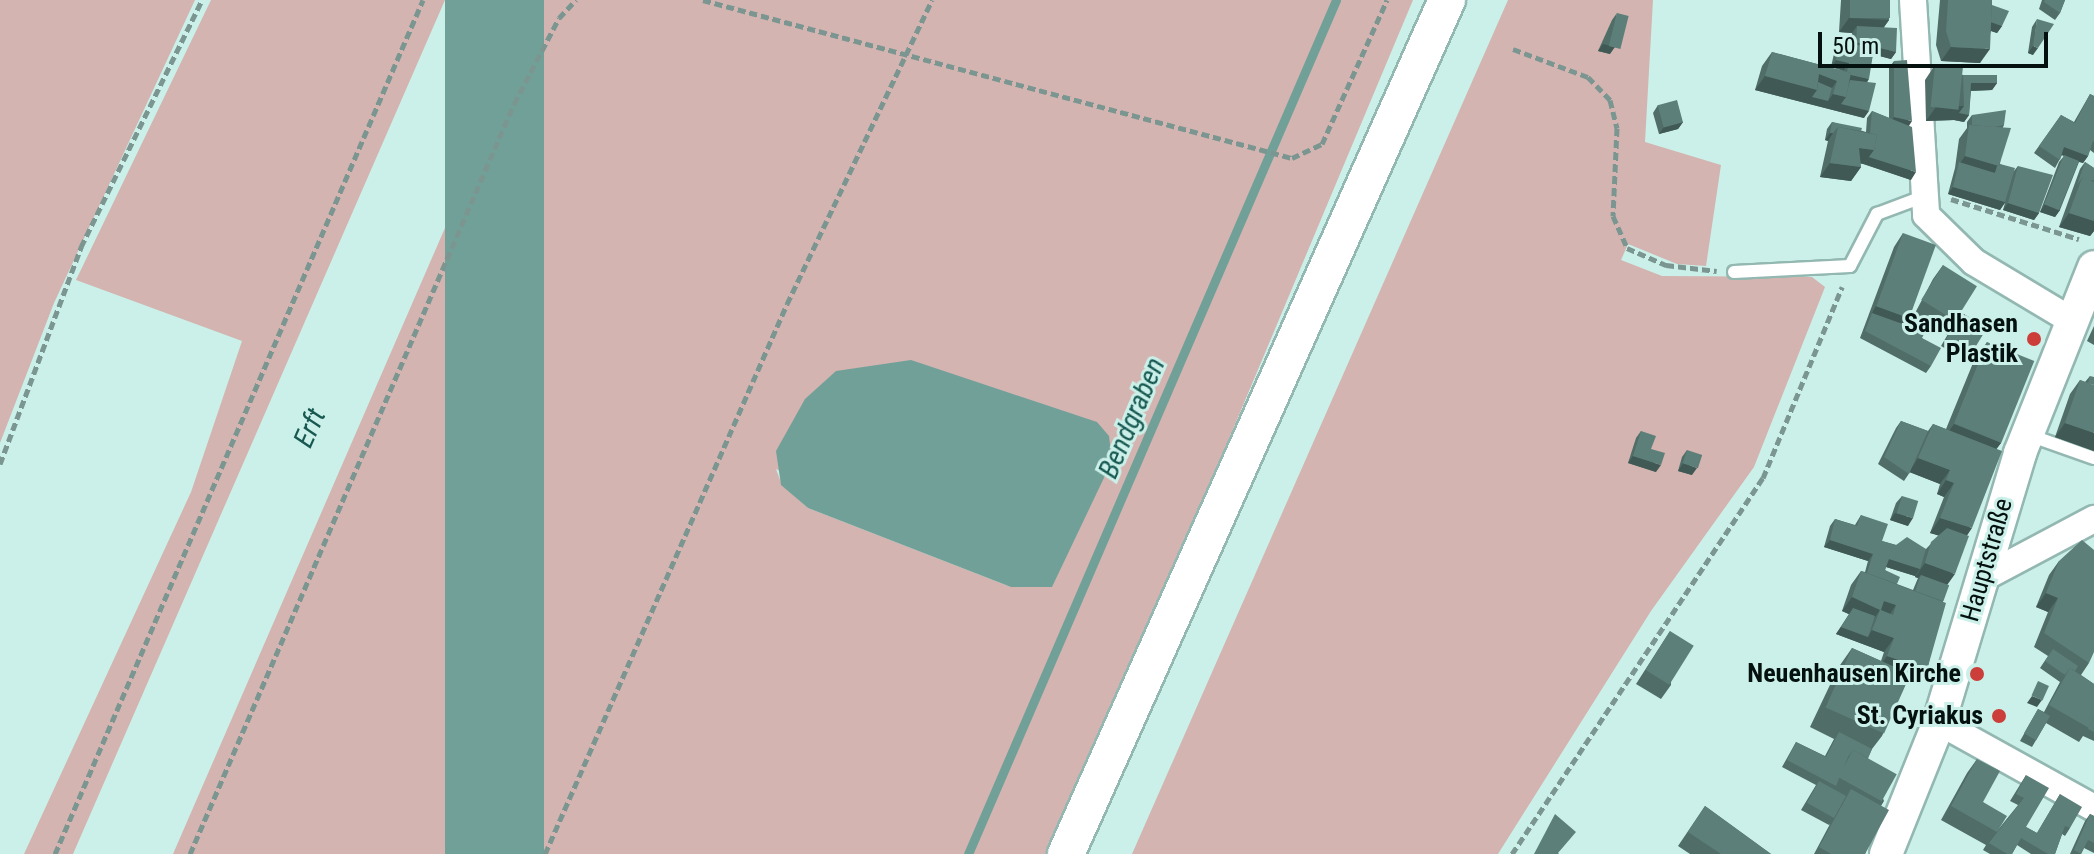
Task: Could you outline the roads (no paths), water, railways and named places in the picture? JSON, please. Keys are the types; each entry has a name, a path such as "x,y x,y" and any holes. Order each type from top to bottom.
{"main road":[{"path":"1066,854 1447,0"}],"street":[{"path":"1913,0 1920,193 1931,222 1962,253 2071,320"},
{"name":"Hauptstraße","path":"1886,854 1939,722 2027,434 2094,267"},
{"path":"1981,579 2094,519"},
{"path":"1939,722 2094,808"}],"lane":[{"path":"1734,272 1850,266 1877,214 1920,193"},
{"path":"2027,434 2094,458"}],"water":[{"path":"445,0 544,0 544,854 445,854"},
{"path":"911,360 1097,422 1109,436 1112,461 1052,587 1011,587 808,508 781,485 776,451 805,399 836,371"}],"waterway":[{"name":"Bendgraben","path":"968,854 1336,0"}],"place":[{"name":"Sandhasen Plastik","path":"2034,339"},
{"name":"Neuenhausen Kirche","path":"1977,674"},
{"name":"St. Cyriakus","path":"1999,716"}],"water label":[{"name":"Erft","path":"310,428"}]}
